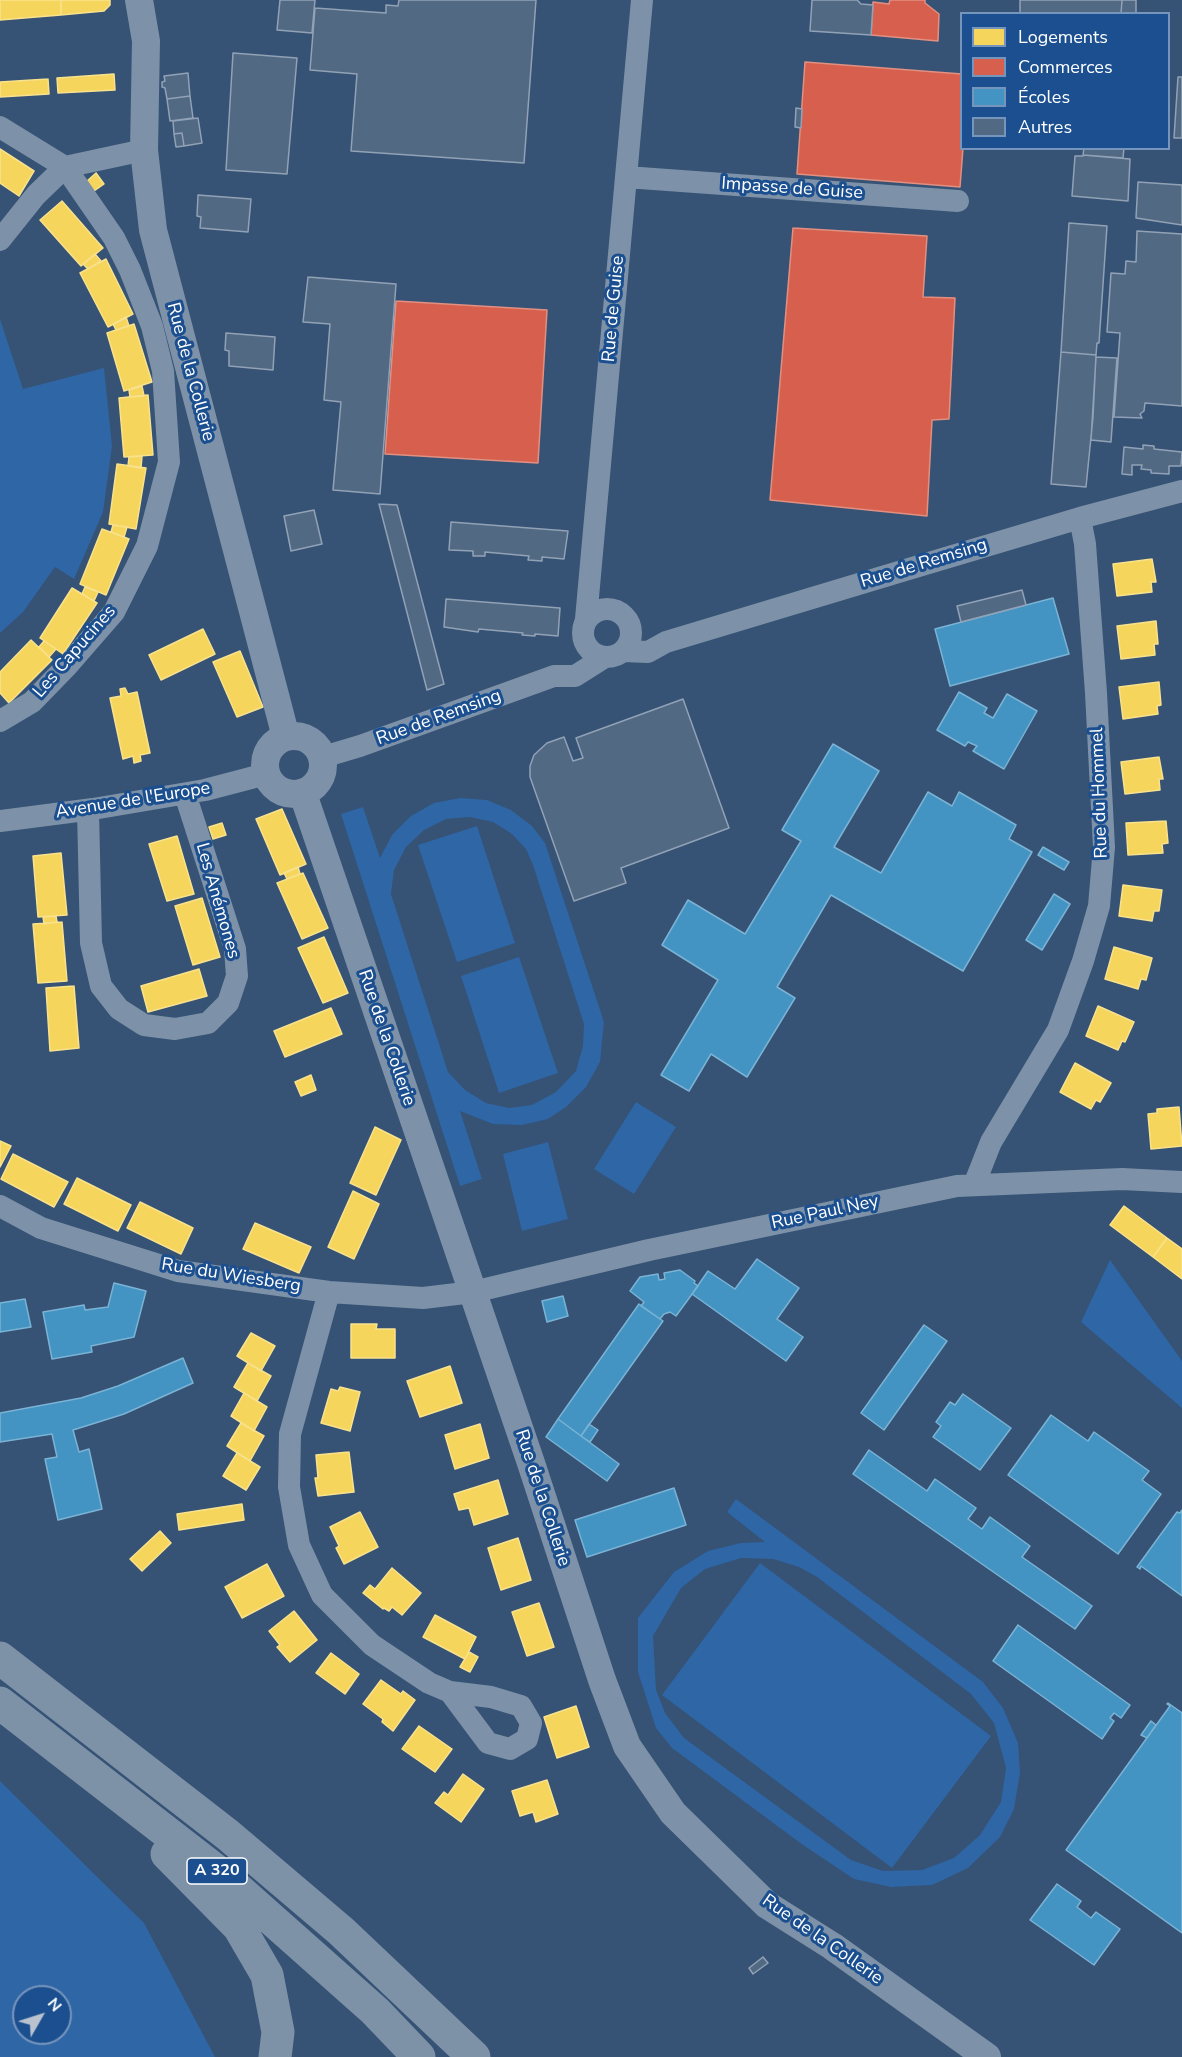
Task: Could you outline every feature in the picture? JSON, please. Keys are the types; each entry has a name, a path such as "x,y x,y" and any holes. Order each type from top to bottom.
{"highway":[{"name":"A 320","path":"0,1658 228,1835 341,1931 474,2057"},
{"name":"A 320","path":"0,1703 223,1876 375,2012 419,2057"},
{"path":"0,1708 80,1782 169,1855 239,1927 267,1975 278,2032 274,2057"}],"street":[{"name":"Rue de la Collerie","path":"139,0 146,41 144,150 153,230 286,737"},
{"name":"Rue de Guise","path":"585,629 642,0"},
{"name":"Les Capucines","path":"0,127 65,167 114,238 130,270 152,326 163,371 169,462 147,546 114,612 32,702 0,721"},
{"path":"0,240 36,195 65,167 144,150"},
{"name":"Impasse de Guise","path":"626,177 958,201"},
{"name":"Rue de Remsing","path":"323,757 360,746 554,676 575,676 614,654 648,652 666,642 1080,518 1182,491"},
{"name":"Rue du Hommel","path":"974,1185 991,1142 1058,1030 1083,961 1099,906 1104,847 1085,544 1080,518"},
{"path":"554,676 595,611 603,608 614,609 623,615 631,629 666,642"},
{"path":"585,629 591,651 614,654 628,645 631,629"},
{"path":"298,736 309,740 323,757 324,767 320,780 314,788 303,794 291,795 280,792 271,784 266,774 264,761 268,751 275,742 286,737 298,736"},
{"name":"Avenue de l'Europe","path":"0,821 88,810 185,794 266,774"},
{"name":"Les Anémones","path":"88,810 91,943 101,986 119,1009 144,1025 175,1029 208,1023 228,1003 237,976 235,949 185,794"},
{"name":"Rue de la Collerie","path":"303,794 473,1292 602,1680 627,1746 673,1813 767,1905 832,1946 987,2057"},
{"name":"Rue Paul Ney","path":"473,1292 649,1250 957,1186 1122,1179 1182,1182"},
{"name":"Rue du Wiesberg","path":"0,1206 41,1228 178,1271 329,1292 423,1298 473,1292"},
{"path":"329,1292 290,1434 289,1487 299,1545 322,1595 372,1645 429,1683 450,1692"}],"shaded area":[{"path":"0,319 23,389 104,368 112,446 103,512 74,579 55,567 23,612 0,633"},
{"path":"460,798 487,800 511,810 532,826 545,843 604,1022 600,1062 586,1087 566,1107 548,1119 522,1125 493,1124 460,1111 482,1179 460,1186 341,814 363,807 380,858 392,835 411,816 434,803","holes":["470,817 493,822 512,834 526,849 584,1024 583,1046 576,1071 556,1092 532,1105 509,1108 486,1103 465,1090 448,1072 391,894 394,870 406,847 424,830 446,819"]},
{"path":"477,826 515,943 457,962 418,845"},
{"path":"519,957 558,1073 499,1093 461,976"},
{"path":"636,1102 676,1127 634,1194 594,1169"},
{"path":"548,1142 568,1219 522,1231 503,1154"},
{"path":"1110,1260 1182,1361 1182,1408 1081,1322"},
{"path":"736,1499 983,1682 1003,1708 1018,1743 1020,1773 1014,1809 1000,1837 968,1868 932,1885 891,1887 854,1879 803,1845 672,1748 656,1728 638,1672 638,1618 674,1572 708,1551 741,1543 765,1542 727,1512","holes":["741,1558 773,1559 799,1567 817,1577 971,1694 994,1723 1006,1768 1001,1802 980,1835 954,1858 922,1870 883,1871 851,1860 684,1738 665,1713 656,1690 653,1636 681,1588 705,1569"]},
{"path":"760,1563 991,1736 892,1868 662,1695"},
{"path":"0,1781 144,1923 215,2057 0,2057"}],"building: Logements":[{"path":"0,0 61,0 61,15 0,20"},
{"path":"61,0 110,0 110,5 104,11 61,15"},
{"path":"114,74 115,90 58,93 57,78"},
{"path":"48,79 49,94 0,97 0,82"},
{"path":"0,149 34,171 19,196 0,183"},
{"path":"96,173 104,184 94,191 86,182"},
{"path":"62,201 103,248 81,266 40,220"},
{"path":"95,254 101,261 88,269 83,264"},
{"path":"106,259 133,314 108,327 80,273"},
{"path":"126,317 129,326 116,330 113,324"},
{"path":"134,324 152,382 124,391 107,333"},
{"path":"142,386 144,396 130,397 129,390"},
{"path":"148,395 153,455 124,457 119,398"},
{"path":"142,456 141,468 128,466 129,457"},
{"path":"117,464 146,468 136,529 109,524"},
{"path":"113,525 127,527 124,537 111,532"},
{"path":"102,529 129,539 106,595 80,584"},
{"path":"1152,559 1156,582 1151,582 1152,592 1117,596 1113,564"},
{"path":"85,587 98,592 94,601 82,594"},
{"path":"72,588 97,603 63,654 40,638"},
{"path":"1156,621 1158,644 1154,644 1155,655 1121,659 1117,626"},
{"path":"203,629 215,654 161,680 149,655"},
{"path":"31,640 52,660 9,703 0,693 0,672"},
{"path":"44,641 56,649 49,657 39,647"},
{"path":"240,651 263,707 237,717 213,662"},
{"path":"1159,682 1161,705 1157,706 1158,714 1123,719 1119,687"},
{"path":"125,688 128,694 137,692 150,753 140,755 141,761 134,763 133,756 123,759 110,698 121,696 120,689"},
{"path":"1159,757 1163,779 1159,779 1160,790 1125,794 1121,762"},
{"path":"282,809 306,864 280,875 256,819"},
{"path":"1166,821 1168,843 1162,844 1163,853 1128,855 1126,823"},
{"path":"222,823 226,835 213,839 209,827"},
{"path":"177,836 194,894 167,901 149,844"},
{"path":"61,853 67,915 38,917 33,856"},
{"path":"298,867 300,874 287,879 284,873"},
{"path":"303,873 328,928 302,939 277,883"},
{"path":"1123,885 1162,890 1159,911 1154,911 1152,921 1119,916"},
{"path":"202,898 220,957 193,965 175,906"},
{"path":"56,916 57,922 44,924 43,917"},
{"path":"62,922 67,981 38,983 33,924"},
{"path":"324,937 348,993 323,1003 298,948"},
{"path":"1114,947 1152,958 1146,980 1141,979 1138,989 1105,979"},
{"path":"199,969 207,996 148,1012 141,986"},
{"path":"74,986 79,1048 50,1051 46,988"},
{"path":"1098,1006 1134,1022 1125,1042 1122,1041 1118,1050 1086,1036"},
{"path":"331,1008 342,1034 285,1057 274,1031"},
{"path":"1075,1063 1111,1083 1100,1102 1096,1100 1091,1109 1060,1092"},
{"path":"311,1075 316,1090 301,1096 295,1082"},
{"path":"1179,1107 1182,1146 1151,1149 1148,1114 1157,1113 1157,1109"},
{"path":"375,1127 401,1140 376,1195 350,1183"},
{"path":"0,1141 11,1146 0,1167"},
{"path":"13,1154 68,1182 54,1207 1,1179"},
{"path":"77,1178 131,1205 118,1231 64,1204"},
{"path":"353,1191 379,1204 354,1259 328,1247"},
{"path":"140,1202 193,1228 181,1254 127,1228"},
{"path":"1124,1206 1167,1238 1153,1257 1110,1225"},
{"path":"255,1223 311,1247 299,1273 243,1249"},
{"path":"1167,1238 1182,1249 1182,1279 1153,1257"},
{"path":"351,1324 377,1324 376,1329 395,1329 395,1358 351,1358"},
{"path":"251,1333 275,1346 261,1371 237,1356"},
{"path":"248,1363 271,1376 257,1401 234,1387"},
{"path":"450,1366 462,1403 420,1417 407,1381"},
{"path":"340,1387 360,1392 350,1431 321,1423 331,1389 338,1391"},
{"path":"244,1393 267,1407 254,1431 231,1416"},
{"path":"241,1423 264,1436 250,1461 227,1446"},
{"path":"480,1424 489,1458 455,1469 445,1435"},
{"path":"349,1452 354,1492 318,1496 315,1478 318,1478 316,1455"},
{"path":"237,1453 260,1467 246,1490 223,1476"},
{"path":"498,1480 508,1514 474,1525 469,1508 459,1510 454,1494"},
{"path":"242,1504 244,1520 179,1530 177,1514"},
{"path":"360,1512 378,1547 344,1564 336,1548 339,1546 330,1527"},
{"path":"160,1531 171,1543 142,1571 130,1559"},
{"path":"518,1538 531,1580 501,1590 488,1548"},
{"path":"267,1564 284,1596 242,1618 225,1587"},
{"path":"392,1568 421,1593 402,1615 392,1607 389,1611 383,1609 363,1593 370,1585 375,1589"},
{"path":"539,1603 554,1647 527,1656 512,1612"},
{"path":"294,1611 317,1640 290,1662 277,1647 280,1645 269,1631"},
{"path":"435,1615 476,1637 465,1659 423,1637"},
{"path":"469,1652 478,1657 470,1672 460,1667"},
{"path":"331,1653 359,1674 345,1694 316,1673"},
{"path":"381,1680 401,1694 403,1691 415,1700 393,1731 382,1722 383,1719 363,1704"},
{"path":"576,1706 589,1747 557,1758 544,1717"},
{"path":"419,1726 452,1749 435,1772 402,1749"},
{"path":"463,1774 484,1789 461,1822 435,1803 444,1792 448,1795"},
{"path":"547,1780 558,1814 536,1822 533,1812 520,1816 512,1791"}],"building: Commerces":[{"path":"890,0 925,0 925,3 939,14 938,41 871,35 873,2 889,4"},
{"path":"805,62 960,74 960,150 963,150 960,187 797,174"},
{"path":"793,228 927,236 923,297 955,298 949,419 932,420 927,516 770,500"},
{"path":"396,301 547,310 538,463 385,454"}],"building: Écoles":[{"path":"1053,598 1069,654 950,686 935,629"},
{"path":"959,692 987,708 984,713 993,718 1007,694 1037,711 1004,769 973,751 977,746 968,742 965,746 937,730"},
{"path":"833,744 879,771 834,847 881,873 928,792 952,806 959,792 1016,825 1009,839 1032,852 963,971 831,895 777,987 795,998 747,1077 711,1054 689,1091 661,1075 718,980 662,945 688,900 745,934 801,841 782,830"},
{"path":"1043,847 1069,862 1064,870 1038,855"},
{"path":"1054,894 1070,904 1042,950 1026,940"},
{"path":"757,1259 799,1288 777,1319 803,1337 786,1361 692,1294 708,1271 735,1289"},
{"path":"680,1270 698,1286 676,1316 670,1312 664,1314 660,1319 641,1306 644,1302 630,1291 640,1277 658,1274 659,1280 665,1279 664,1273"},
{"path":"114,1283 146,1291 134,1337 91,1346 92,1352 52,1359 43,1312 84,1305 85,1310 108,1307"},
{"path":"563,1296 568,1316 547,1322 542,1301"},
{"path":"25,1299 31,1327 0,1332 0,1303"},
{"path":"639,1304 663,1321 581,1436 558,1419"},
{"path":"924,1325 947,1341 884,1430 861,1413"},
{"path":"183,1358 193,1383 124,1414 73,1430 79,1452 89,1449 102,1509 58,1520 45,1459 57,1457 52,1434 0,1442 0,1413 81,1398 118,1386"},
{"path":"963,1394 1011,1428 980,1470 933,1437 941,1426 936,1422 950,1402 955,1405"},
{"path":"1051,1415 1088,1441 1094,1432 1149,1471 1142,1480 1161,1494 1118,1554 1008,1475"},
{"path":"558,1419 619,1464 607,1481 546,1437"},
{"path":"589,1424 598,1430 590,1442 581,1436"},
{"path":"869,1450 927,1491 935,1479 976,1508 968,1519 982,1529 990,1517 1030,1546 1022,1557 1092,1606 1075,1629 853,1474"},
{"path":"674,1488 686,1525 587,1557 575,1520"},
{"path":"1182,1510 1182,1596 1141,1566 1140,1569 1137,1567 1177,1512 1180,1513"},
{"path":"1018,1625 1130,1705 1121,1718 1114,1713 1110,1718 1114,1721 1102,1739 993,1661"},
{"path":"1168,1703 1182,1713 1182,1933 1066,1850 1170,1706"},
{"path":"1151,1721 1156,1725 1147,1738 1141,1735"},
{"path":"1057,1884 1081,1901 1077,1907 1091,1918 1096,1912 1120,1929 1094,1965 1030,1920"}],"building: Autres":[{"path":"280,0 315,0 312,33 277,30"},
{"path":"399,0 536,0 524,163 351,151 357,74 310,70 315,8 386,13 386,5 398,6"},
{"path":"812,0 857,0 861,4 873,5 871,35 810,31"},
{"path":"1020,0 1122,0 1121,12 1020,12"},
{"path":"1122,0 1136,0 1136,12 1121,12"},
{"path":"233,53 297,58 287,174 226,170"},
{"path":"188,73 190,96 167,99 165,88 162,87 162,82 165,81 164,76"},
{"path":"1178,77 1182,77 1182,138 1174,138"},
{"path":"190,96 193,118 170,121 167,99"},
{"path":"796,108 802,109 801,128 795,127"},
{"path":"198,118 202,143 184,146 182,133 174,134 173,121"},
{"path":"182,133 184,146 176,147 174,134"},
{"path":"1084,150 1124,150 1123,158 1083,155"},
{"path":"1075,156 1130,159 1128,201 1072,196"},
{"path":"1138,182 1182,185 1182,225 1136,218"},
{"path":"198,195 251,199 248,232 200,228 201,217 197,216"},
{"path":"1069,223 1107,226 1099,343 1097,343 1096,355 1061,352"},
{"path":"1137,231 1182,234 1182,406 1145,403 1144,411 1140,414 1142,418 1114,417 1120,333 1107,332 1111,273 1125,274 1126,261 1136,262"},
{"path":"308,277 396,284 380,494 333,490 341,402 324,400 330,324 303,322"},
{"path":"226,333 275,337 273,370 229,366 229,351 225,350"},
{"path":"1061,352 1096,355 1086,487 1051,484"},
{"path":"1096,357 1117,358 1111,442 1091,440"},
{"path":"1143,445 1154,446 1154,449 1182,452 1181,466 1169,466 1169,474 1151,473 1151,470 1141,469 1142,465 1132,465 1132,475 1122,474 1124,447 1143,449"},
{"path":"379,504 397,505 444,684 427,690"},
{"path":"314,510 322,544 291,551 284,516"},
{"path":"451,522 568,531 564,559 542,557 542,561 528,560 529,556 485,552 485,556 473,556 473,551 449,550"},
{"path":"1022,590 1026,605 961,622 957,606"},
{"path":"446,599 560,608 558,636 522,635 523,633 479,629 478,632 444,627"},
{"path":"683,699 729,828 621,868 626,883 574,901 530,777 530,766 534,755 547,743 564,737 573,761 583,758 576,738"},
{"path":"763,1957 768,1963 753,1974 749,1968"}]}
